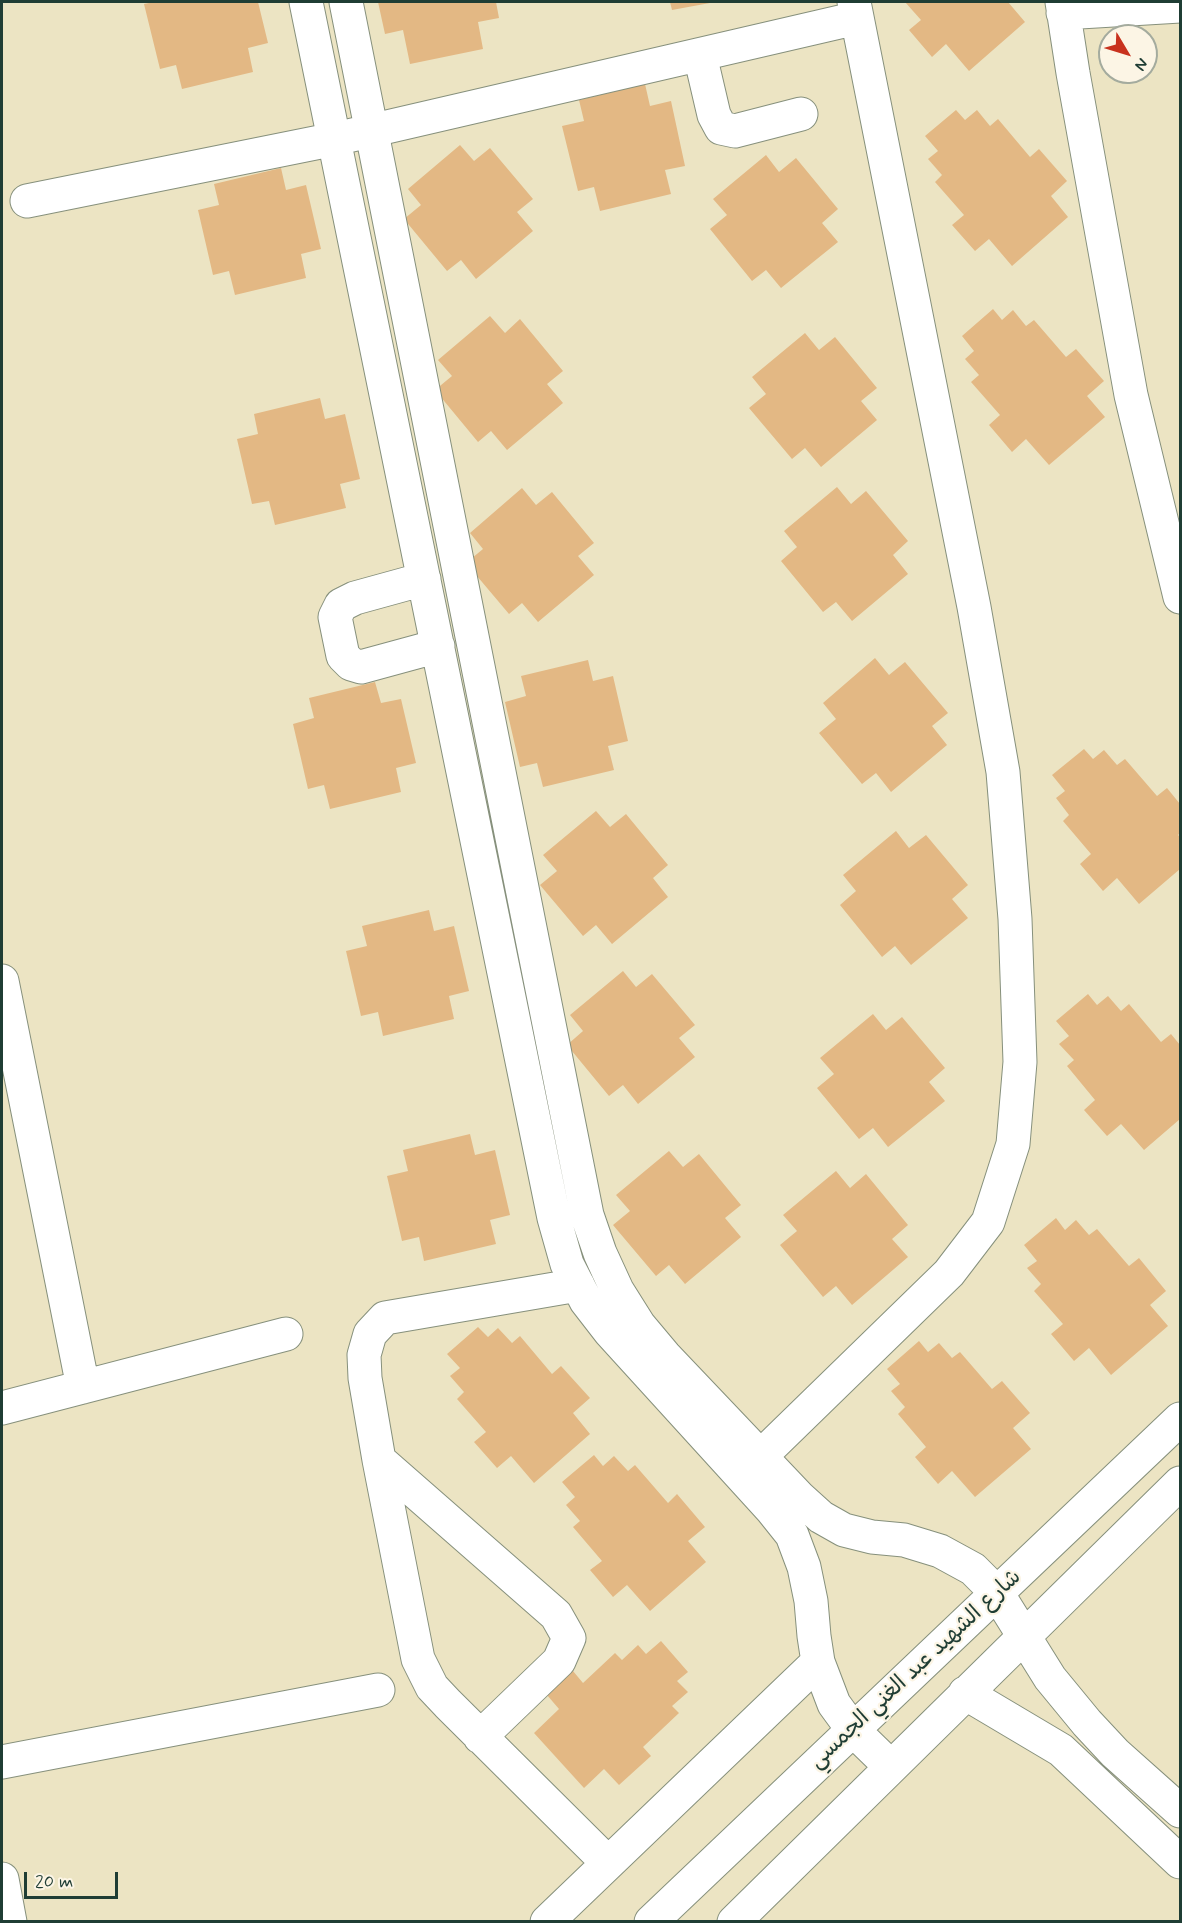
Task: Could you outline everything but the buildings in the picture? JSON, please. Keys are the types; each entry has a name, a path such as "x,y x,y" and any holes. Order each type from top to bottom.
{"street":[{"path":"306,2 554,1218 567,1264 586,1301 630,1355 772,1510 792,1535 804,1567 812,1601 818,1662 834,1704 853,1730 891,1767"},
{"path":"346,2 587,1215 600,1253 617,1290 639,1325 665,1356 820,1517 844,1530 872,1537 904,1540 940,1551 973,1569 997,1593 1050,1678 1087,1723 1115,1753 1180,1811"},
{"path":"1180,6 1063,7 1131,395 1180,597"},
{"path":"27,201 334,139 700,55 856,10 974,607 1003,772 1015,919 1020,1062 1013,1144 988,1222 949,1273 761,1456"},
{"path":"700,55 714,115 721,128 735,131 801,114"},
{"path":"415,536 451,530"},
{"path":"424,579 355,598 341,605 335,617 343,656 351,664 361,666 438,646"},
{"path":"2,981 83,1387"},
{"path":"578,1285 386,1318 370,1334 364,1354 365,1378 418,1659 432,1687 608,1863"},
{"path":"2,1408 286,1334"},
{"name":"شارع الشهيد عبد الغني الجمسي","path":"651,1922 1180,1419"},
{"path":"379,1460 556,1615 569,1638 559,1661 480,1737"},
{"path":"734,1922 1180,1483"},
{"path":"804,1567 844,1530"},
{"path":"547,1922 818,1662"},
{"path":"2,1762 378,1690"},
{"path":"965,1693 1061,1750 1180,1862"},
{"path":"1061,1750 1087,1723"},
{"path":"2,1879 9,1922"}]}
